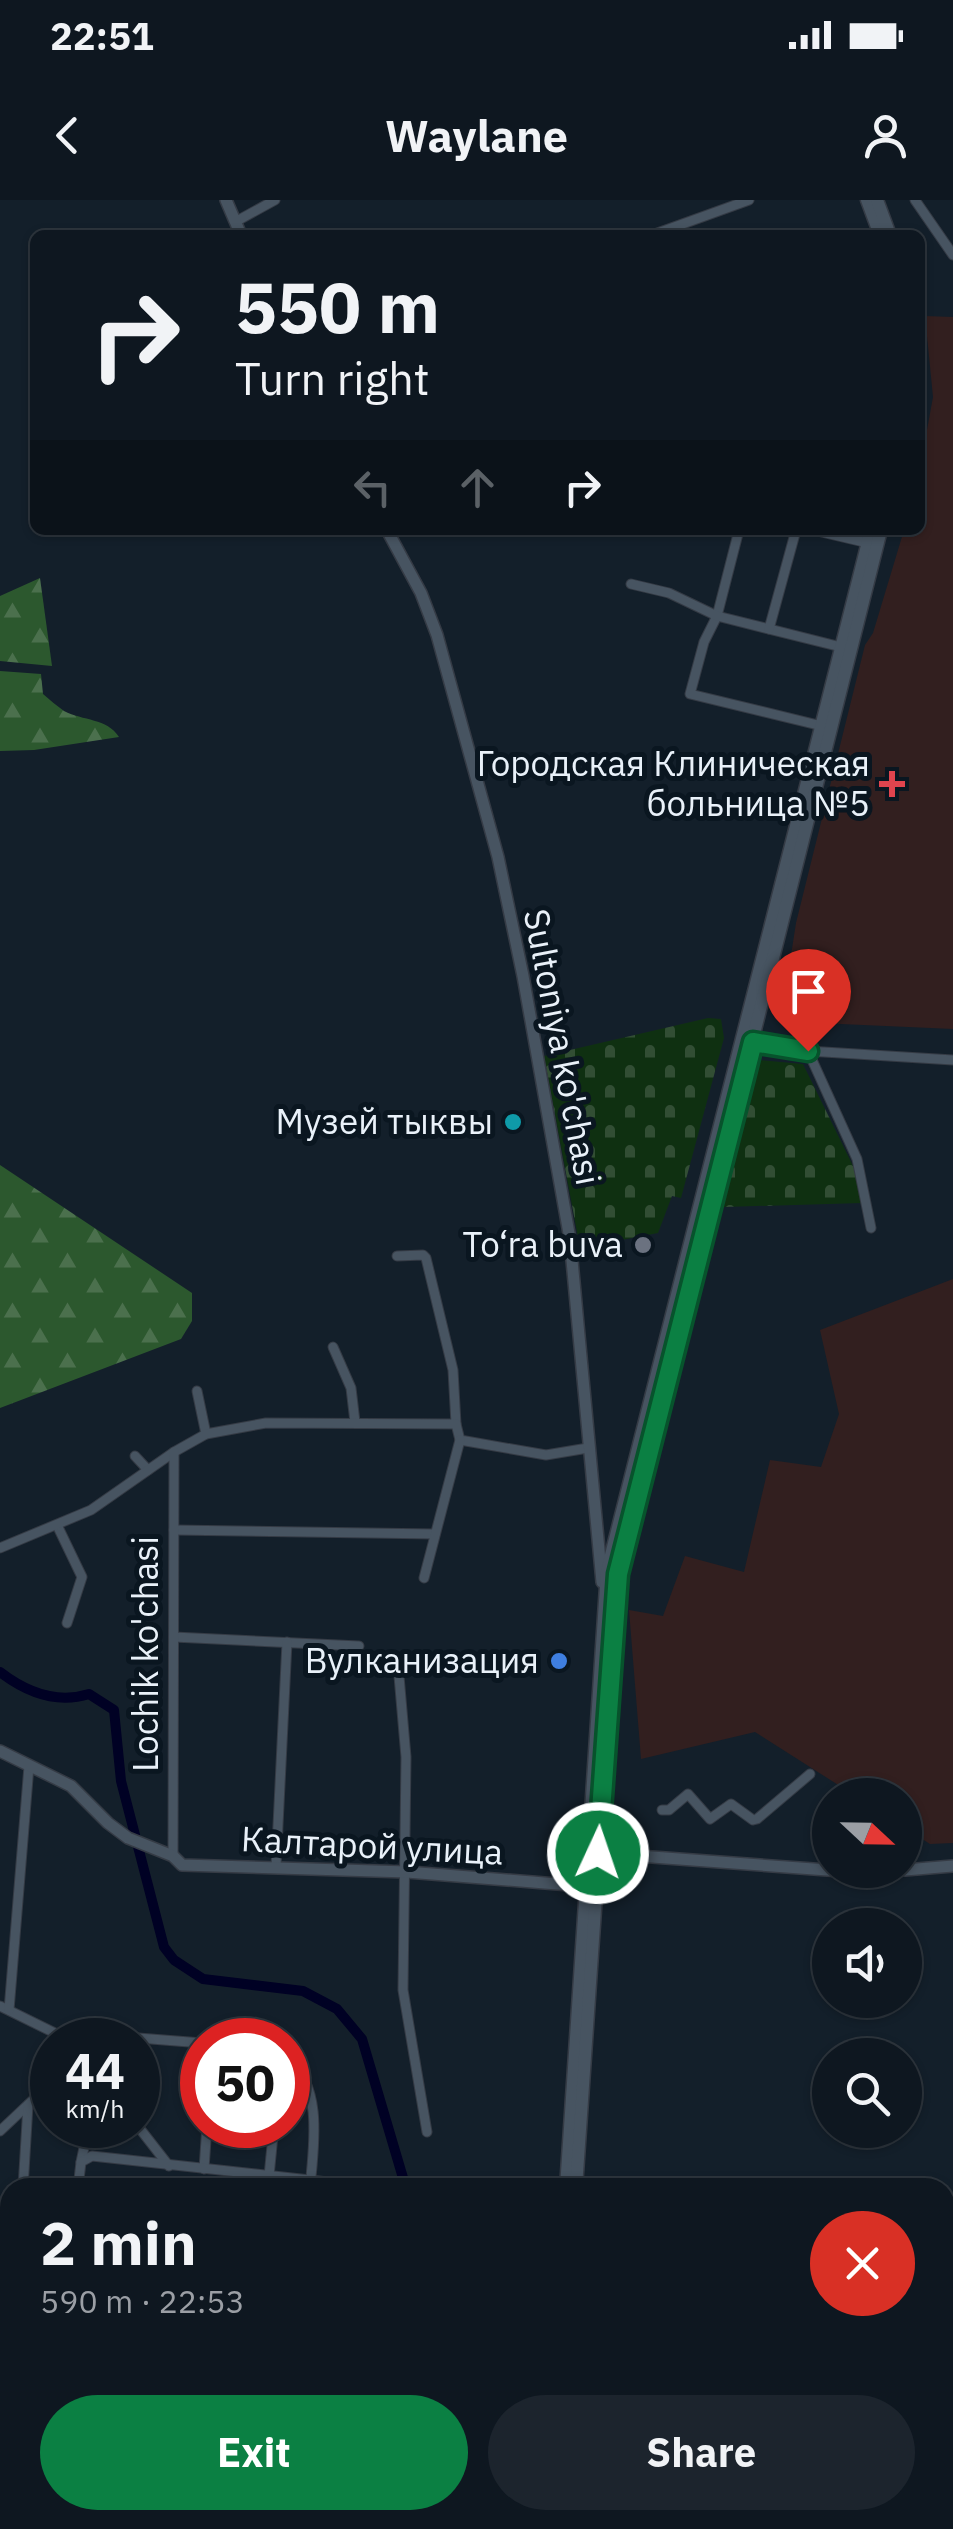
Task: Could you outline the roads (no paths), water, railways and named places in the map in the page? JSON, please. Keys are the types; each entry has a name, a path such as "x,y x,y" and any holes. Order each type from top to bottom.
{"main road":[{"path":"872,201 879,230"},
{"path":"872,201 887,230"},
{"path":"593,1852 603,1592 880,535"},
{"path":"567,2178 618,1574 870,537"},
{"path":"576,2178 590,1887"}],"street":[{"path":"226,200 239,230"},
{"path":"235,222 275,200"},
{"path":"666,230 749,200"},
{"path":"915,200 953,256"},
{"name":"Sultoniya ko'chasi","path":"390,535 432,620 498,857 570,1240 603,1592"},
{"path":"738,535 717,616 704,642 690,694 822,726"},
{"path":"769,629 795,535"},
{"path":"631,584 668,594 717,616 842,648"},
{"path":"748,1040 808,1051 953,1060"},
{"path":"808,1051 857,1159 871,1228"},
{"path":"397,1256 426,1258 453,1370 460,1440 424,1578"},
{"path":"333,1348 351,1388 355,1422"},
{"path":"197,1391 206,1434"},
{"path":"0,1548 91,1510 206,1434 266,1424 456,1424"},
{"path":"460,1440 546,1455 588,1448"},
{"name":"Lochik ko'chasi","path":"173,1856 174,1452"},
{"path":"135,1456 148,1470"},
{"path":"57,1525 82,1576 66,1623"},
{"path":"174,1530 435,1534"},
{"path":"174,1637 360,1646"},
{"path":"276,1866 286,1642"},
{"path":"399,1676 406,1758 403,1990 428,2132"},
{"name":"Калтарой улица","path":"0,1751 71,1786 128,1838 173,1856 182,1865 406,1872 590,1887"},
{"path":"29,1766 5,2008 30,2020"},
{"path":"662,1810 669,1810 688,1794 710,1819 732,1804 753,1820 810,1774"},
{"path":"593,1852 812,1869"},
{"path":"922,1868 953,1866"},
{"path":"310,2091 310,2178"},
{"path":"0,2131 28,2104"},
{"path":"24,2178 28,2104"},
{"path":"79,2178 84,2148"},
{"path":"155,2148 169,2166"},
{"path":"204,2170 205,2148"},
{"path":"269,2176 272,2148"},
{"path":"81,2162 92,2156 273,2178"}],"waterway":[{"path":"0,1672 42,1694 65,1698 89,1694 114,1710 121,1781 164,1947 174,1960 203,1979 303,1991 337,2009 362,2039 403,2178"}],"place":[{"name":"Городская Клиническая больница №5","path":"892,784"},
{"name":"Музей тыквы","path":"513,1122"},
{"name":"To‘ra buva","path":"643,1245"},
{"name":"Вулканизация","path":"559,1661"}]}
